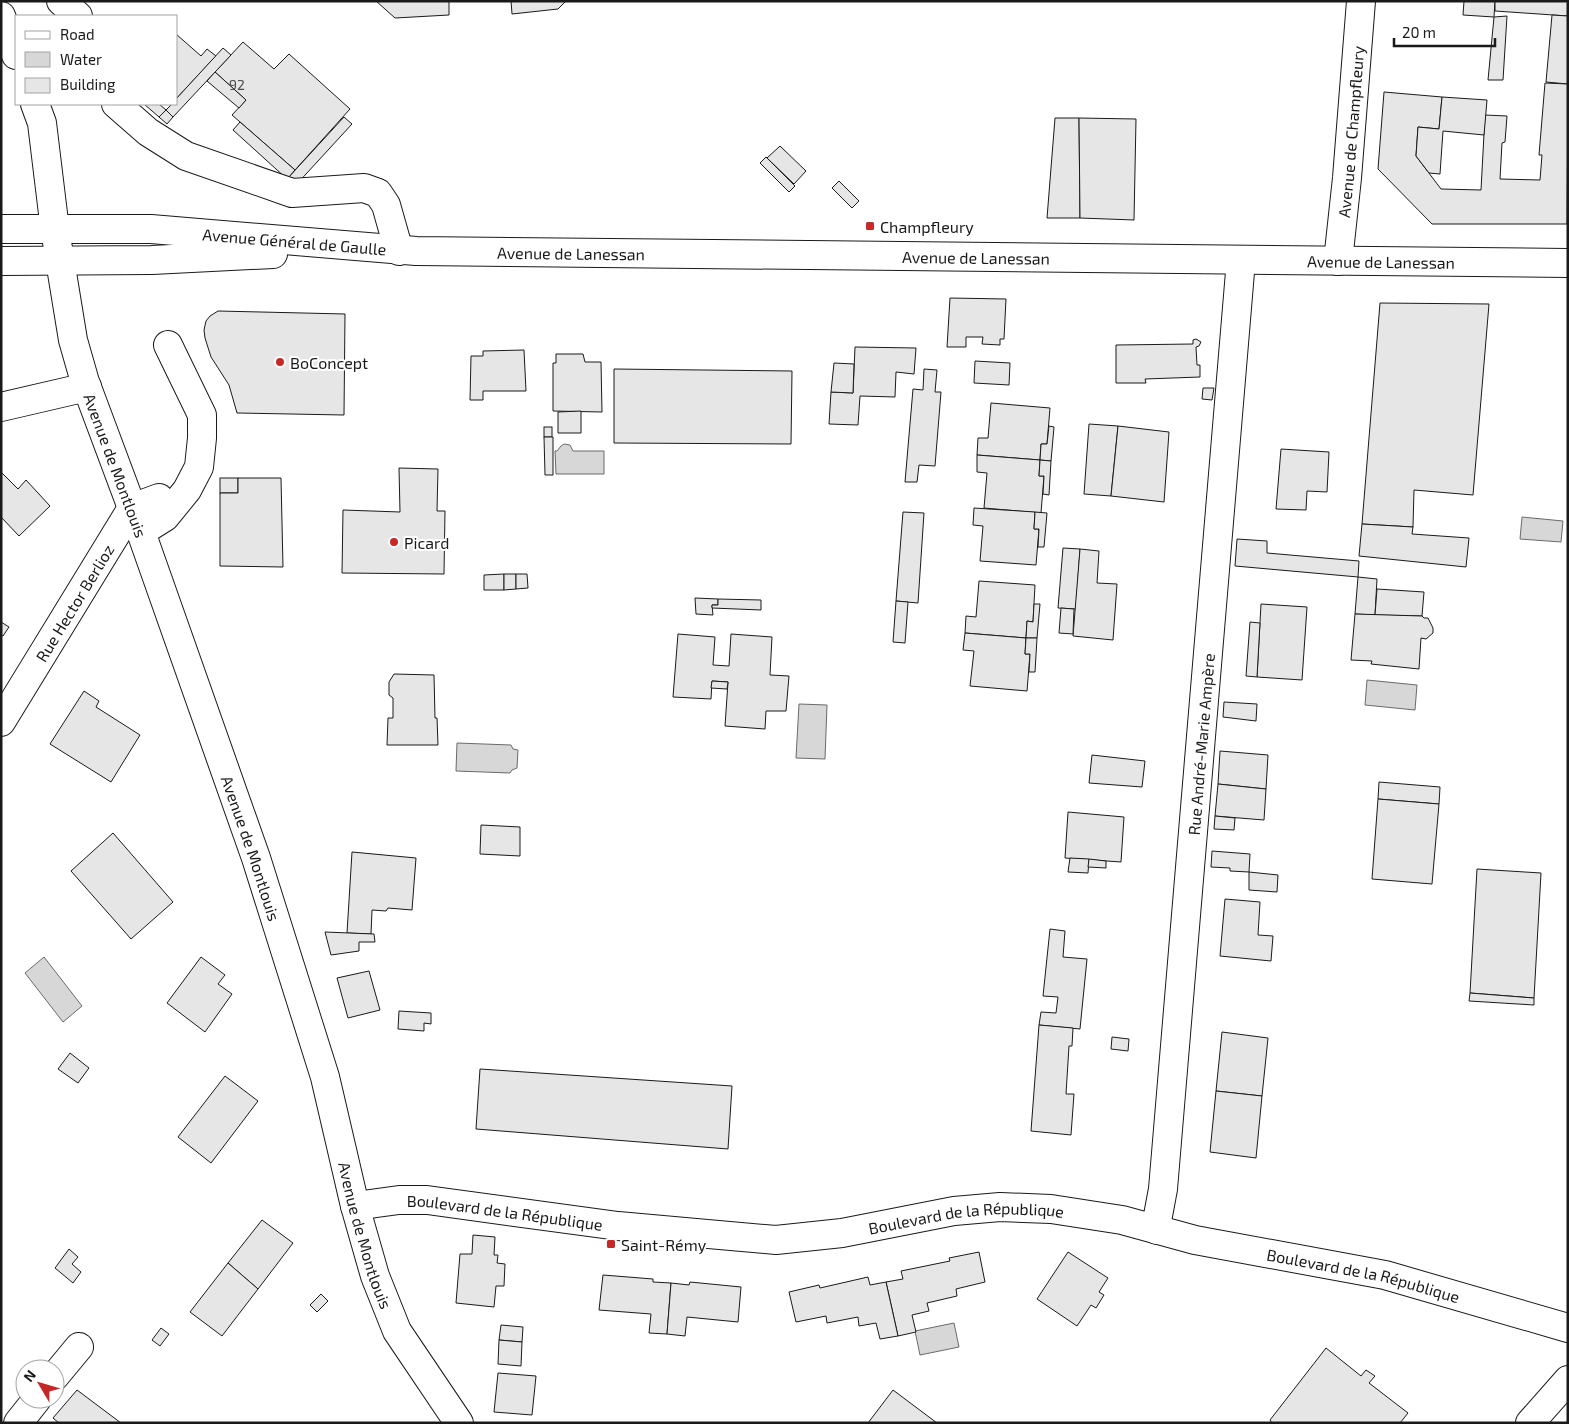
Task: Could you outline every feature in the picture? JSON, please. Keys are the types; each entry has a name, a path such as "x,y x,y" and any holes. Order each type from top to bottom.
{"street":[{"path":"1,3 6,1"},
{"path":"61,1 77,15"},
{"name":"Avenue de Champfleury","path":"1338,261 1347,178 1361,1"},
{"path":"1,16 15,52"},
{"name":"Avenue de Montlouis","path":"35,105 42,123 55,230 73,340 87,387 256,858 325,1077 355,1206 375,1276 397,1331 459,1423"},
{"path":"117,105 148,132 186,156 292,193 364,188 378,193 386,205 392,250"},
{"name":"Avenue Général de Gaulle","path":"1,229 151,229 392,250"},
{"name":"Avenue de Lanessan","path":"392,250 1568,263"},
{"name":"Avenue Général de Gaulle","path":"1,262 152,260 392,250"},
{"name":"Rue André-Marie Ampère","path":"1157,1230 1163,1189 1241,260"},
{"path":"136,520 165,517 187,490 199,467 202,415 168,345"},
{"path":"3,405 87,387"},
{"path":"136,520 158,498"},
{"name":"Rue Hector Berlioz","path":"1,722 136,520"},
{"name":"Boulevard de la République","path":"355,1206 399,1200 427,1200 618,1226 776,1240 842,1233 954,1211 1000,1207 1051,1209 1122,1220 1195,1240 1385,1275 1568,1328"},
{"path":"65,1364 79,1347"},
{"path":"1530,1423 1568,1380"},
{"path":"18,1423 29,1409"}],"water":[{"path":"564,444 570,445 573,451 604,451 604,474 556,474 555,451"},
{"path":"1522,517 1563,521 1561,542 1520,539"},
{"path":"1367,680 1417,685 1415,710 1365,705"},
{"path":"799,704 827,705 825,759 796,758"},
{"path":"457,743 511,745 513,749 518,750 517,768 510,773 456,771"},
{"path":"44,957 82,1006 63,1022 25,973"},
{"path":"954,1323 959,1347 920,1355 915,1331"}],"building":[{"path":"376,1 449,1 449,15 395,18"},
{"path":"511,1 566,1 558,9 512,14"},
{"path":"1464,1 1495,1 1494,17 1463,15"},
{"path":"1495,1 1568,1 1568,16 1495,11"},
{"path":"1552,15 1568,16 1568,84 1546,82"},
{"path":"1507,16 1503,80 1488,80 1494,17"},
{"path":"178,36 201,56 207,49 216,56 178,97"},
{"path":"243,42 274,69 289,54 350,109 295,170 232,115 246,100 215,72"},
{"path":"223,48 231,55 173,117 166,110 171,105 178,105 178,97"},
{"path":"215,72 246,100 239,108 207,81"},
{"path":"1545,83 1568,84 1567,224 1432,224 1378,169 1384,92 1442,97 1439,129 1418,127 1416,156 1441,189 1481,190 1485,115 1507,116 1505,142 1502,143 1500,179 1540,180 1542,155 1539,155"},
{"path":"1442,97 1487,100 1484,135 1443,131 1440,174 1429,173 1416,156 1418,127 1439,129"},
{"path":"145,105 160,105 166,110 159,117"},
{"path":"166,110 173,117 167,124 159,117"},
{"path":"344,117 352,124 295,186 287,179"},
{"path":"1055,118 1079,118 1080,218 1047,218"},
{"path":"1079,118 1136,119 1134,220 1080,218"},
{"path":"240,122 295,170 287,179 233,130"},
{"path":"780,146 806,171 794,184 767,158"},
{"path":"766,157 795,186 789,192 760,163"},
{"path":"839,181 859,201 852,208 832,188"},
{"path":"950,298 1006,299 1004,339 1000,339 1000,345 982,344 983,337 966,337 966,347 947,347"},
{"path":"1380,303 1489,304 1473,495 1414,490 1413,527 1362,524"},
{"name":"BoConcept","path":"218,311 345,314 344,415 237,413 229,385 211,357 205,338 206,321"},
{"path":"1196,339 1201,342 1196,347 1197,365 1200,365 1200,377 1145,379 1146,383 1116,383 1116,345 1193,344 1193,340"},
{"path":"855,347 916,348 914,374 896,372 895,397 860,396 858,425 829,424 831,392 853,393"},
{"path":"524,350 526,391 483,391 483,400 470,400 471,356 483,356 483,351"},
{"path":"556,354 583,354 585,362 601,362 602,412 553,411 553,363 556,363"},
{"path":"975,361 1010,363 1009,385 974,383"},
{"path":"834,363 854,364 853,393 831,392"},
{"path":"614,369 792,371 791,444 614,443"},
{"path":"924,369 937,370 935,392 941,392 935,466 919,465 917,482 905,482 913,389 923,390"},
{"path":"1203,388 1214,388 1212,400 1202,399"},
{"path":"991,403 1050,408 1047,444 1041,444 1040,460 977,455 978,438 988,438"},
{"path":"581,411 581,433 558,433 558,412"},
{"path":"1089,424 1118,426 1111,496 1084,494"},
{"path":"1049,426 1054,427 1051,461 1040,460 1041,444 1047,444"},
{"path":"1118,426 1169,432 1164,502 1111,496"},
{"path":"544,427 552,427 552,437 544,437"},
{"path":"544,437 553,437 553,475 545,475"},
{"path":"1281,449 1329,452 1327,492 1307,491 1306,510 1276,509"},
{"path":"977,455 1040,460 1039,476 1044,476 1041,513 984,508 987,473 977,472"},
{"path":"1040,460 1051,461 1049,495 1043,494 1044,476 1039,476"},
{"name":"Picard","path":"399,468 438,469 437,511 445,511 444,574 342,573 343,510 400,512"},
{"path":"1,472 18,489 26,480 50,506 19,536 1,517"},
{"path":"220,478 238,478 238,493 220,493"},
{"path":"238,478 281,478 283,567 220,566 220,493 238,493"},
{"path":"974,508 1035,512 1034,529 1039,529 1036,565 980,561 983,526 973,525"},
{"path":"903,512 924,513 918,603 896,601"},
{"path":"1035,512 1047,513 1044,547 1038,547 1039,529 1034,529"},
{"path":"1362,524 1413,527 1412,534 1469,538 1466,567 1359,556"},
{"path":"1237,539 1267,541 1267,553 1359,561 1358,577 1235,566"},
{"path":"1063,548 1080,549 1076,609 1058,608"},
{"path":"1080,549 1099,551 1097,583 1117,584 1113,640 1073,636"},
{"path":"504,574 504,590 484,590 484,575"},
{"path":"504,574 516,574 516,589 504,590"},
{"path":"516,574 527,574 528,588 516,589"},
{"path":"1358,577 1377,579 1375,615 1355,614"},
{"path":"979,581 1035,585 1033,622 1027,621 1026,638 965,633 966,616 976,617"},
{"path":"1377,589 1424,592 1422,616 1375,615"},
{"path":"695,598 718,599 718,605 712,605 713,615 696,614"},
{"path":"718,599 761,600 761,610 712,608 712,605 718,605"},
{"path":"896,601 908,602 905,643 893,642"},
{"path":"1034,604 1040,604 1037,638 1026,638 1027,621 1033,622"},
{"path":"1261,604 1307,607 1302,680 1257,677"},
{"path":"1061,608 1074,609 1073,634 1059,633"},
{"path":"1355,614 1422,616 1428,618 1433,628 1433,633 1426,639 1421,638 1419,669 1371,664 1372,661 1351,660"},
{"path":"1,622 9,627 3,636 1,635"},
{"path":"1250,622 1260,623 1257,677 1246,676"},
{"path":"965,633 1026,638 1025,654 1030,654 1027,691 970,686 974,651 963,650"},
{"path":"678,634 715,637 713,665 729,666 731,634 772,637 770,675 789,676 786,711 766,711 765,729 725,726 728,682 712,681 711,699 673,697"},
{"path":"1026,638 1037,638 1035,672 1029,672 1030,654 1025,654"},
{"path":"394,674 434,675 438,745 387,745 388,718 393,718 393,698 389,695 389,682"},
{"path":"712,681 728,682 727,689 711,688"},
{"path":"84,691 99,701 96,707 140,735 111,782 50,744"},
{"path":"1224,702 1257,704 1256,721 1223,717"},
{"path":"1220,751 1268,755 1266,789 1218,784"},
{"path":"1092,755 1145,761 1142,787 1089,783"},
{"path":"1379,782 1440,787 1439,804 1378,799"},
{"path":"1218,784 1266,789 1264,820 1215,816"},
{"path":"1378,799 1439,804 1432,884 1372,879"},
{"path":"1068,812 1124,817 1121,862 1065,858"},
{"path":"1215,816 1235,818 1234,830 1214,829"},
{"path":"481,825 520,827 520,856 480,854"},
{"path":"113,833 173,902 131,939 71,871"},
{"path":"1212,851 1250,854 1249,872 1211,867"},
{"path":"352,852 416,858 412,910 388,908 386,911 372,910 371,934 347,933"},
{"path":"1070,858 1089,859 1088,873 1068,872"},
{"path":"1089,859 1106,861 1106,868 1088,867"},
{"path":"1477,869 1541,873 1534,998 1470,993"},
{"path":"1249,872 1278,875 1277,892 1249,890"},
{"path":"1225,899 1260,902 1258,935 1273,936 1271,961 1220,956"},
{"path":"1050,929 1065,931 1063,957 1087,959 1080,1029 1039,1025 1041,1012 1056,1013 1058,997 1043,996"},
{"path":"325,932 374,934 375,942 359,942 359,951 331,955"},
{"path":"201,957 225,975 218,984 232,994 205,1032 167,1003"},
{"path":"369,971 380,1010 348,1018 337,978"},
{"path":"1470,993 1534,998 1534,1005 1469,1001"},
{"path":"399,1011 431,1013 431,1024 424,1023 424,1031 398,1029"},
{"path":"1039,1025 1073,1028 1072,1046 1069,1046 1066,1094 1074,1094 1071,1135 1031,1131"},
{"path":"1222,1032 1268,1038 1262,1096 1216,1091"},
{"path":"1112,1037 1129,1039 1128,1051 1111,1049"},
{"path":"70,1053 89,1068 78,1083 58,1069"},
{"path":"480,1069 732,1086 728,1149 476,1129"},
{"path":"225,1076 258,1101 211,1163 178,1137"},
{"path":"1216,1091 1262,1096 1256,1158 1210,1152"},
{"path":"262,1220 293,1243 258,1289 228,1263"},
{"path":"473,1235 495,1237 494,1255 498,1255 497,1263 505,1264 504,1286 496,1286 494,1307 456,1303 460,1254 472,1254"},
{"path":"69,1249 78,1257 72,1264 81,1272 73,1283 55,1268"},
{"path":"979,1252 985,1282 956,1289 957,1296 927,1303 929,1311 912,1315 916,1332 898,1336 886,1282 903,1279 901,1271 950,1261 949,1258"},
{"path":"1068,1252 1108,1278 1099,1292 1104,1295 1096,1308 1091,1305 1077,1326 1037,1299"},
{"path":"228,1263 258,1289 222,1336 190,1312"},
{"path":"603,1275 653,1279 653,1282 671,1283 667,1334 649,1333 651,1314 599,1310"},
{"path":"868,1277 870,1285 886,1282 898,1336 880,1339 876,1323 859,1326 858,1317 827,1323 826,1316 796,1322 789,1292 819,1285 820,1288"},
{"path":"690,1282 741,1287 738,1322 687,1317 685,1336 667,1334 671,1283 689,1285"},
{"path":"321,1294 328,1301 317,1312 310,1305"},
{"path":"501,1325 523,1327 522,1342 499,1340"},
{"path":"161,1328 169,1334 160,1346 152,1340"},
{"path":"499,1340 522,1342 521,1366 498,1364"},
{"path":"1326,1348 1361,1376 1366,1370 1375,1376 1369,1383 1408,1413 1400,1423 1272,1423 1270,1420"},
{"path":"498,1373 536,1376 532,1415 494,1412"},
{"path":"77,1390 121,1423 59,1423 53,1418 61,1409 65,1409 65,1404"},
{"path":"893,1390 937,1423 868,1423"}],"place":[{"name":"Champfleury","path":"870,226"},
{"name":"BoConcept","path":"280,362"},
{"name":"Picard","path":"394,542"},
{"name":"Saint-Rémy","path":"611,1244"}]}
